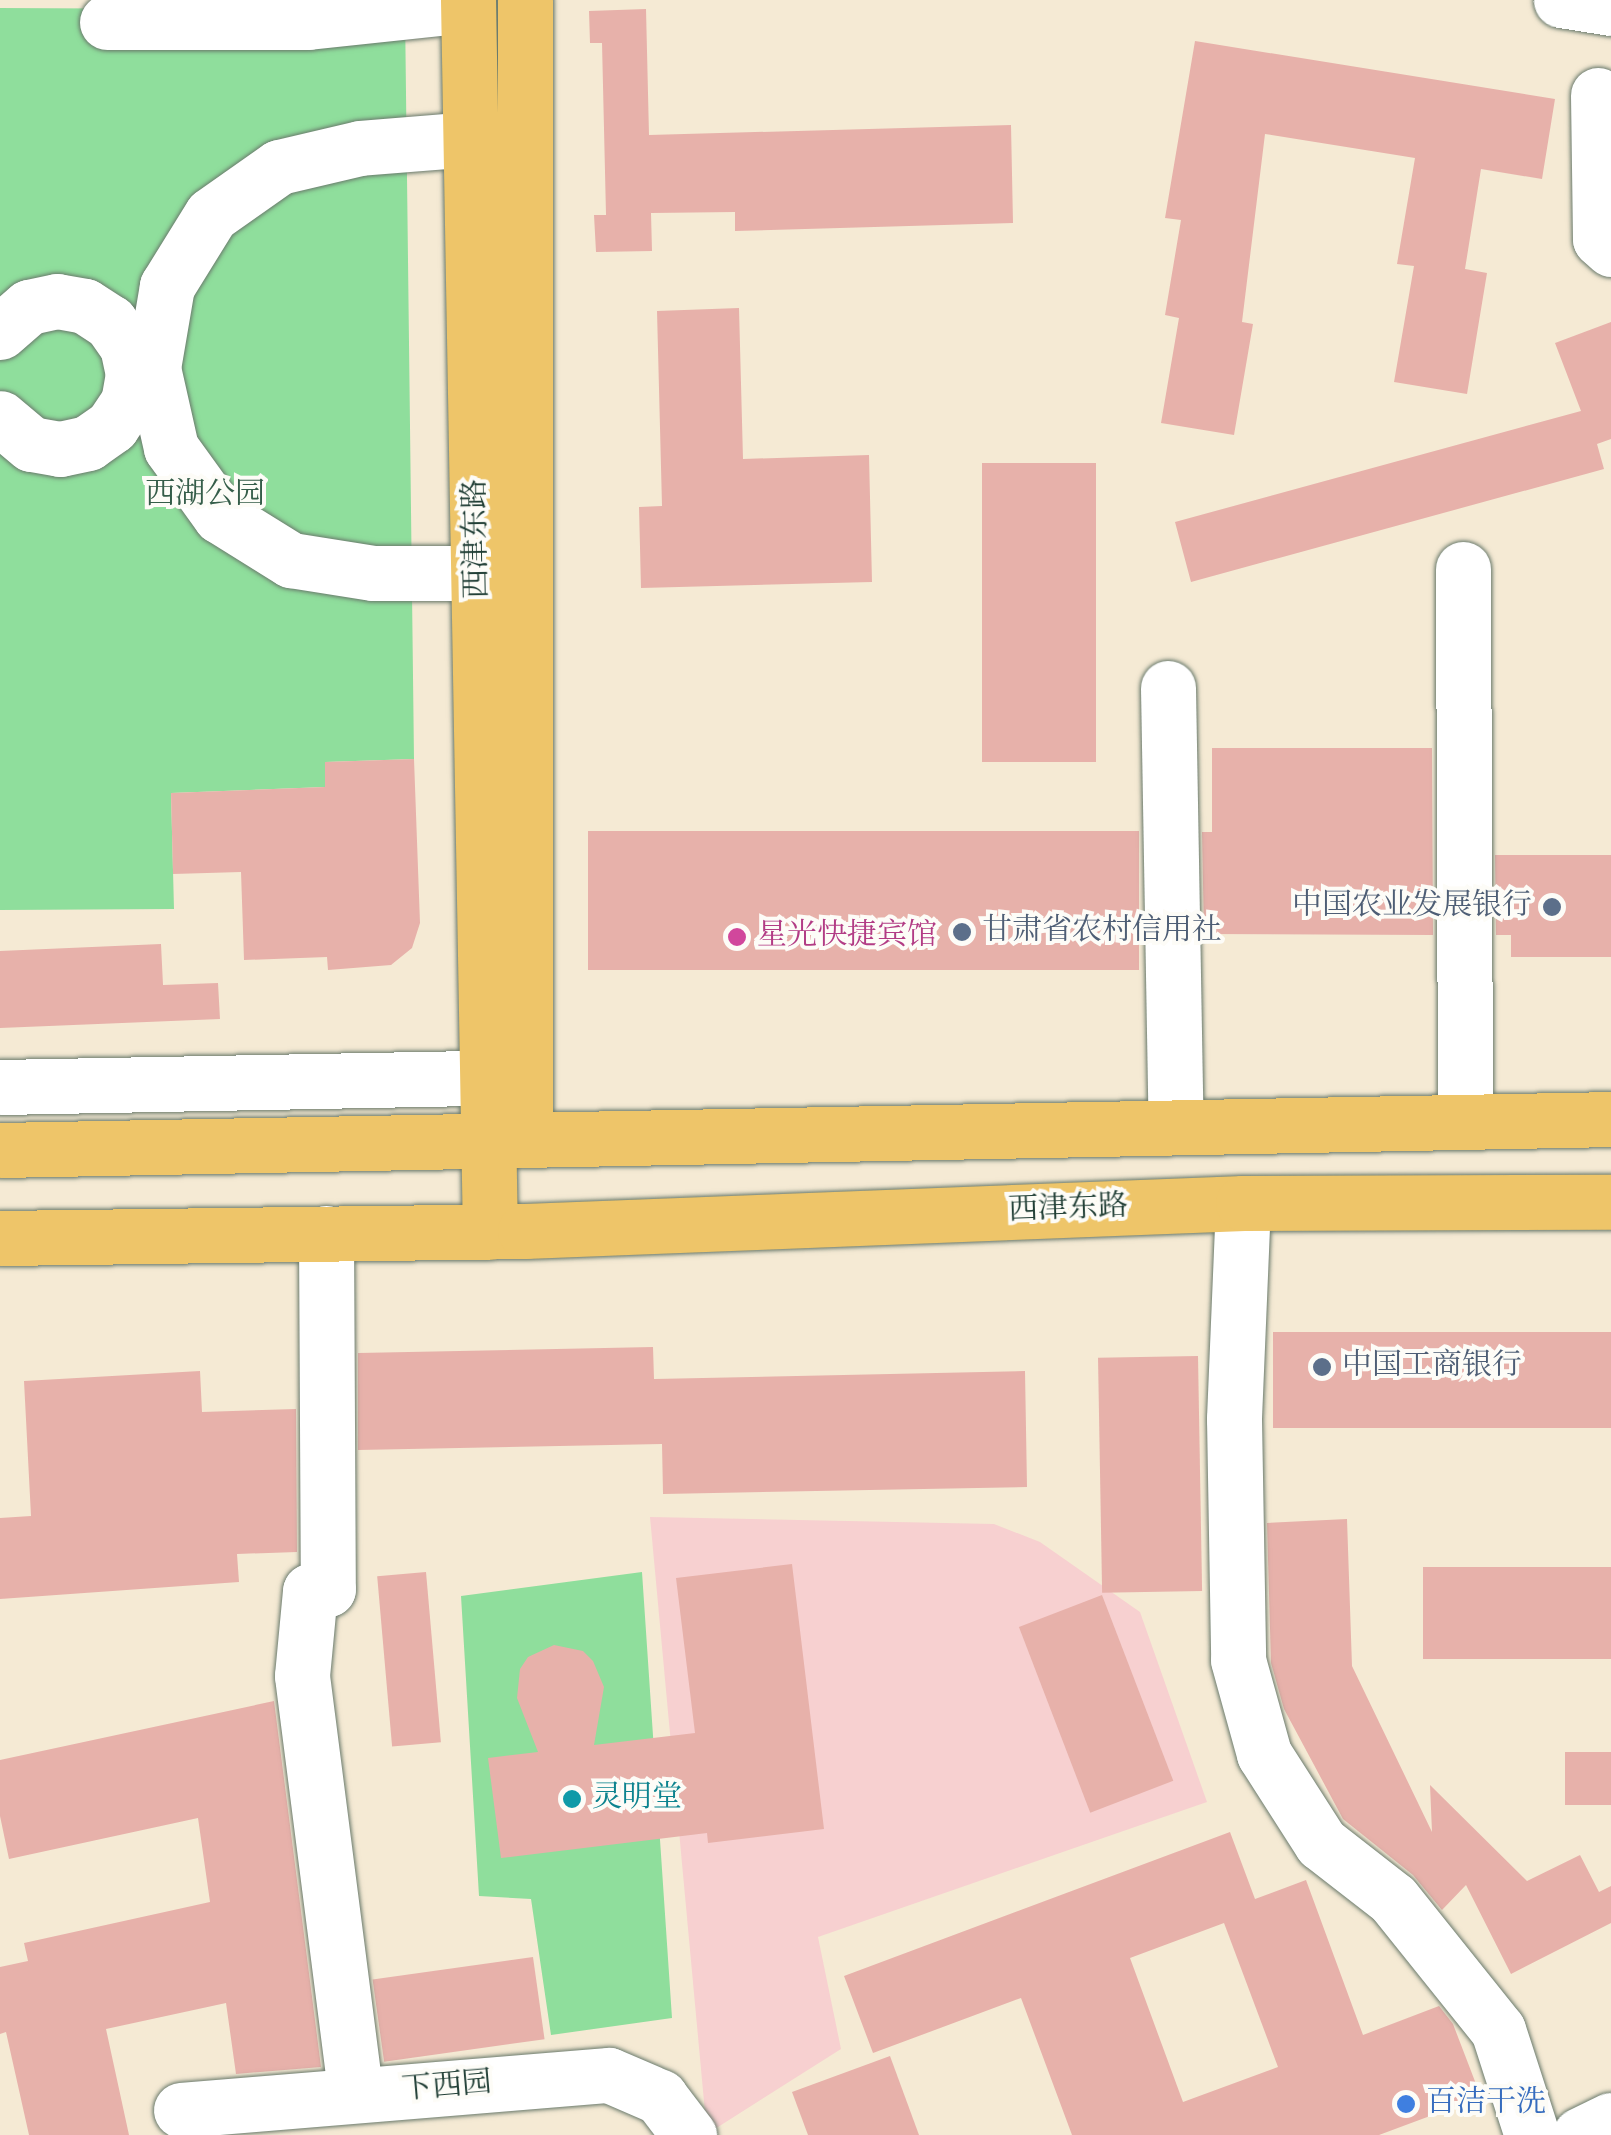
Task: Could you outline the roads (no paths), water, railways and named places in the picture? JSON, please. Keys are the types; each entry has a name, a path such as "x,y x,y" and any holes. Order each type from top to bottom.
{"main road":[{"name":"西津东路","path":"507,1232 506,1077 525,0"},
{"name":"西津东路","path":"468,2 478,573 506,1077"},
{"path":"0,1150 1611,1119"},
{"name":"西津东路","path":"0,1238 507,1232 1243,1203 1611,1202"}],"street":[{"path":"1561,0 1611,8"},
{"path":"107,22 308,22 468,2"},
{"path":"1598,95 1600,238 1611,249"},
{"path":"2,425 31,444 60,449 88,443 112,426 143,371 167,286 211,216 279,167 360,148 470,139"},
{"path":"6,320 57,302 85,306 118,334 143,371 171,448 220,516 291,560 373,574 478,573"},
{"path":"1463,569 1465,1122"},
{"path":"1168,688 1176,1127"},
{"path":"0,1087 506,1077"},
{"path":"1243,1203 1234,1419 1238,1660 1264,1754 1321,1843 1393,1899 1498,2030 1532,2135"},
{"path":"326,1233 328,1589 310,1591 302,1676 356,2096"},
{"name":"下西园","path":"181,2110 608,2075 660,2097 689,2135"},
{"path":"1580,2135 1611,2120"}],"place":[{"name":"中国农业发展银行","path":"1552,907"},
{"name":"甘肃省农村信用社","path":"962,932"},
{"name":"星光快捷宾馆","path":"737,937"},
{"name":"中国工商银行","path":"1322,1367"},
{"name":"灵明堂","path":"572,1799"},
{"name":"百洁干洗","path":"1406,2104"}],"park label":[{"name":"西湖公园","path":"205,496"}]}
